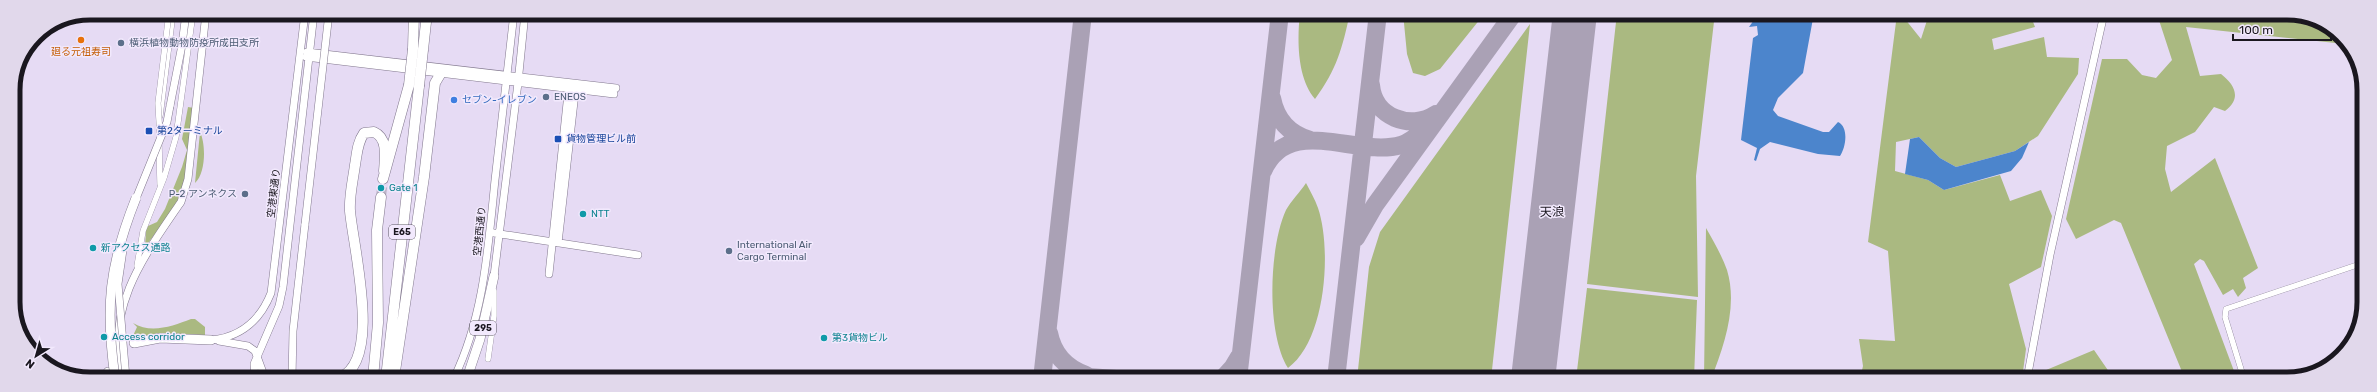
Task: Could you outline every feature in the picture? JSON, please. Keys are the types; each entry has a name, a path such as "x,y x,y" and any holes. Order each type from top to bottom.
{"highway":[{"name":"E65","path":"415,20 418,50"},
{"name":"E65","path":"387,372 414,85 418,50 425,20"},
{"path":"395,372 424,177 435,83 441,73"},
{"name":"E65","path":"351,372 357,362 362,327 363,305 350,210 359,144 364,133 374,132 381,138 385,150 384,175 407,97 414,85"},
{"path":"109,372 110,288 118,245 136,198"},
{"name":"E65","path":"374,372 378,322 377,230 381,198"},
{"name":"295","path":"469,372 480,339 494,276"},
{"path":"134,343 150,338 211,340"}],"street":[{"path":"160,139 158,102 168,20"},
{"path":"160,186 160,121 172,20"},
{"path":"125,372 118,284 123,246 136,198 167,122 174,90 185,20"},
{"path":"119,372 117,334 140,258 143,231 171,160 176,137 192,20"},
{"path":"136,270 185,193 190,167 205,20"},
{"name":"空港東通り","path":"211,340 230,336 248,327 262,312 271,292 304,20"},
{"name":"空港東通り","path":"255,372 254,364 257,354 279,306 283,287 313,20"},
{"path":"292,372 293,331 328,20"},
{"name":"空港西通り","path":"457,372 464,358 478,316 490,233 513,20"},
{"name":"空港西通り","path":"494,276 519,79 524,20"},
{"path":"2028,372 2050,255 2103,20"},
{"path":"301,54 507,78"},
{"path":"310,55 441,73 519,79 615,91"},
{"path":"549,274 555,242 573,85"},
{"path":"490,233 638,255"},
{"path":"2242,372 2224,317 2226,309 2357,265"},
{"path":"488,359 494,316 494,276"},
{"path":"211,340 248,346 257,354 259,368 261,372"}],"green space":[{"path":"1300,20 1348,20 1334,68 1315,99 1309,90 1302,70 1299,35"},
{"path":"1404,20 1479,20 1440,69 1425,76 1413,73 1407,54"},
{"path":"1616,20 1714,20 1696,176 1698,297 1587,284"},
{"path":"1896,20 1906,20 1921,39 1927,20 2032,20 2035,27 1992,39 1994,50 2044,37 2047,57 2079,58 2078,74 2038,136 2015,151 1956,167 1940,158 1919,137 1896,142 1895,171 1928,180 1944,190 2000,175 2010,201 2041,190 2052,216 2041,267 2009,284 2026,349 2023,372 1862,372 1863,366 1859,339 1895,341 1888,251 1868,242"},
{"path":"2159,20 2300,21 2318,27 2338,43 2186,27 2200,76 2221,74 2233,87 2235,96 2234,101 2225,111 2214,107 2195,132 2167,146 2165,169 2171,192 2215,158 2258,268 2243,278 2246,288 2238,297 2233,289 2223,295 2204,261 2200,259 2194,264 2234,372 2182,372 2121,223 2114,220 2076,239 2066,219 2102,59 2127,59 2142,75 2156,78 2172,60"},
{"path":"1530,24 1492,372 1358,372 1369,267 1380,232"},
{"path":"188,107 194,108 183,192 173,210 145,247 146,230 148,226 157,222 165,209 182,167 187,150 182,139"},
{"path":"200,132 202,137 204,158 199,178 195,183"},
{"path":"1306,183 1317,205 1322,226 1325,246 1325,270 1318,316 1311,337 1301,355 1288,368 1281,353 1276,334 1272,290 1273,267 1280,226 1286,210"},
{"path":"1706,228 1727,270 1731,298 1728,326 1721,353 1714,372 1704,372"},
{"path":"1587,288 1697,300 1694,372 1577,372"},
{"path":"195,319 205,327 205,335 162,333 132,338 137,327 133,323 147,328 162,328"},
{"path":"2094,350 2109,372 2041,372"}],"water":[{"path":"1754,20 1813,20 1803,73 1778,98 1773,110 1778,116 1823,132 1829,132 1838,122 1844,128 1845,133 1844,148 1840,156 1818,154 1770,142 1760,149 1756,161 1754,160 1757,148 1741,140 1753,38 1758,35 1757,26 1749,27"},
{"path":"1919,137 1940,158 1956,167 2015,151 2029,142 2022,158 2011,171 1944,190 1928,180 1905,174 1910,139"}],"taxiway":[{"path":"1043,372 1082,20"},
{"path":"1239,372 1279,20"},
{"path":"1337,372 1377,20"},
{"path":"1356,238 1375,205 1509,20"},
{"path":"1371,85 1374,96 1379,105 1386,113 1395,118 1405,121 1415,121 1426,119 1436,114"},
{"path":"1272,98 1277,113 1285,125 1296,134 1310,140"},
{"path":"1263,171 1275,154 1289,144 1306,141 1325,141 1383,147 1404,144 1424,130"},
{"path":"1049,333 1057,354 1067,364 1079,372"},
{"path":"1228,372 1239,357"}],"runway":[{"path":"1534,372 1574,20"}],"tunnel":[{"path":"381,197 383,179"}],"place":[{"name":"廻る元祖寿司","path":"81,40"},
{"name":"横浜植物動物防疫所成田支所","path":"121,43"},
{"name":"ENEOS","path":"546,97"},
{"name":"セブン-イレブン","path":"454,100"},
{"name":"第2ターミナル","path":"149,131"},
{"name":"貨物管理ビル前","path":"558,139"},
{"name":"Gate 1","path":"381,188"},
{"name":"P-2 アンネクス","path":"245,194"},
{"name":"NTT","path":"583,214"},
{"name":"新アクセス通路","path":"93,248"},
{"name":"International Air Cargo Terminal","path":"729,251"},
{"name":"Access corridor","path":"104,337"},
{"name":"第3貨物ビル","path":"824,338"}],"district":[{"name":"天浪","path":"1552,212"}]}
